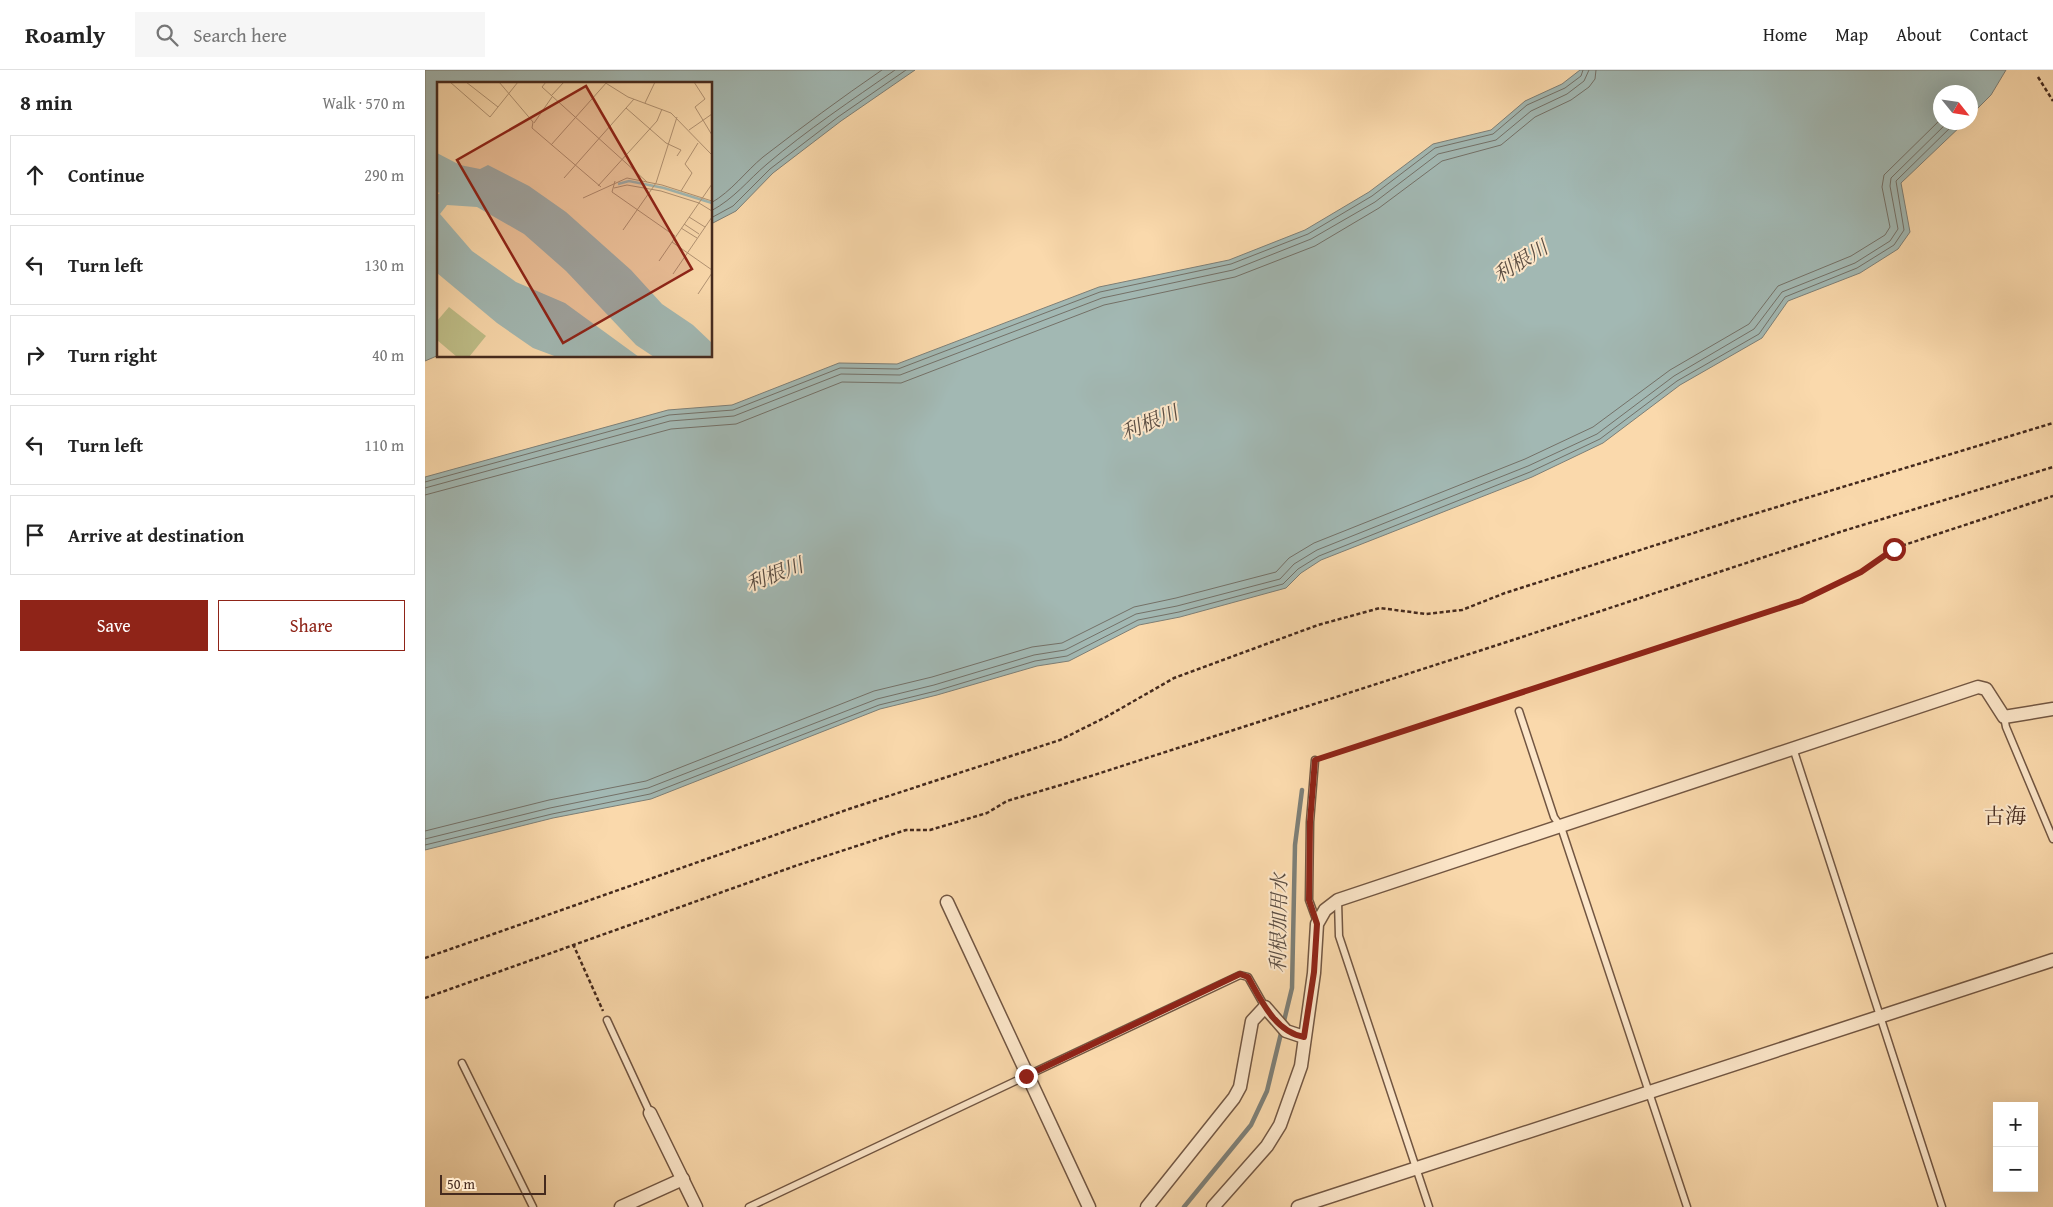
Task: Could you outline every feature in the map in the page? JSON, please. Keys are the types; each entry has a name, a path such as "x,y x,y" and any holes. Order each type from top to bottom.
{"street":[{"path":"1213,1207 1267,1146 1280,1125 1301,1066 1314,972 1317,924 1325,910 1338,900 1978,688 1987,689 2004,717 2053,709"},
{"path":"947,902 1026,1076 1089,1207"},
{"path":"1298,1207 2053,960"},
{"path":"1147,1207 1234,1098 1240,1087 1252,1022 1265,1007 1286,1031 1304,1037"},
{"path":"650,1113 696,1207"},
{"path":"621,1207 683,1179"}],"lane":[{"path":"1519,711 1554,817 1561,827 1687,1207"},
{"path":"2004,717 2006,727 2053,839"},
{"path":"1793,748 1943,1207"},
{"path":"1315,760 1310,822 1309,900 1317,924"},
{"path":"1338,900 1339,936 1429,1207"},
{"path":"749,1207 1240,974 1248,977 1265,1007"},
{"path":"607,1020 650,1113"},
{"path":"462,1063 533,1207"}],"path":[{"path":"2039,76 2053,100"},
{"path":"425,958 840,812 1060,740 1106,717 1174,678 1318,625 1381,608 1426,614 1462,610 1505,593 1735,520 2053,423"},
{"path":"425,998 798,865 906,830 930,830 987,813 1007,801 1091,776 1519,638 1843,531 2053,467"},
{"path":"1315,760 1801,601 1861,572 1899,547 2053,496"},
{"path":"573,944 607,1020"}],"water":[{"path":"425,70 915,70 841,121 773,173 736,211 713,223 713,82 437,82 437,356 425,361"},
{"name":"利根川","path":"1580,70 2006,70 1991,95 1978,108 1978,85 1933,85 1933,130 1957,130 1901,183 1910,232 1898,249 1860,273 1788,301 1762,338 1680,385 1603,443 1532,477 1321,560 1301,573 1286,588 1180,617 1139,625 1069,661 1037,666 937,695 880,709 651,799 553,818 425,850 425,477 668,410 732,405 839,363 897,364 1099,287 1229,260 1305,230 1369,192 1433,144 1491,130 1525,101 1562,84"}],"waterway":[{"name":"利根加用水","path":"1184,1207 1251,1125 1267,1091 1292,988 1295,845 1302,790"}],"district":[{"name":"古海","path":"2005,815"}],"route":[{"path":"1026,1076 1240,974 1248,977 1265,1007 1289,1034 1304,1037 1314,972 1317,924 1309,900 1310,822 1315,760 1580,675 1801,601 1861,572 1894,549"}]}
